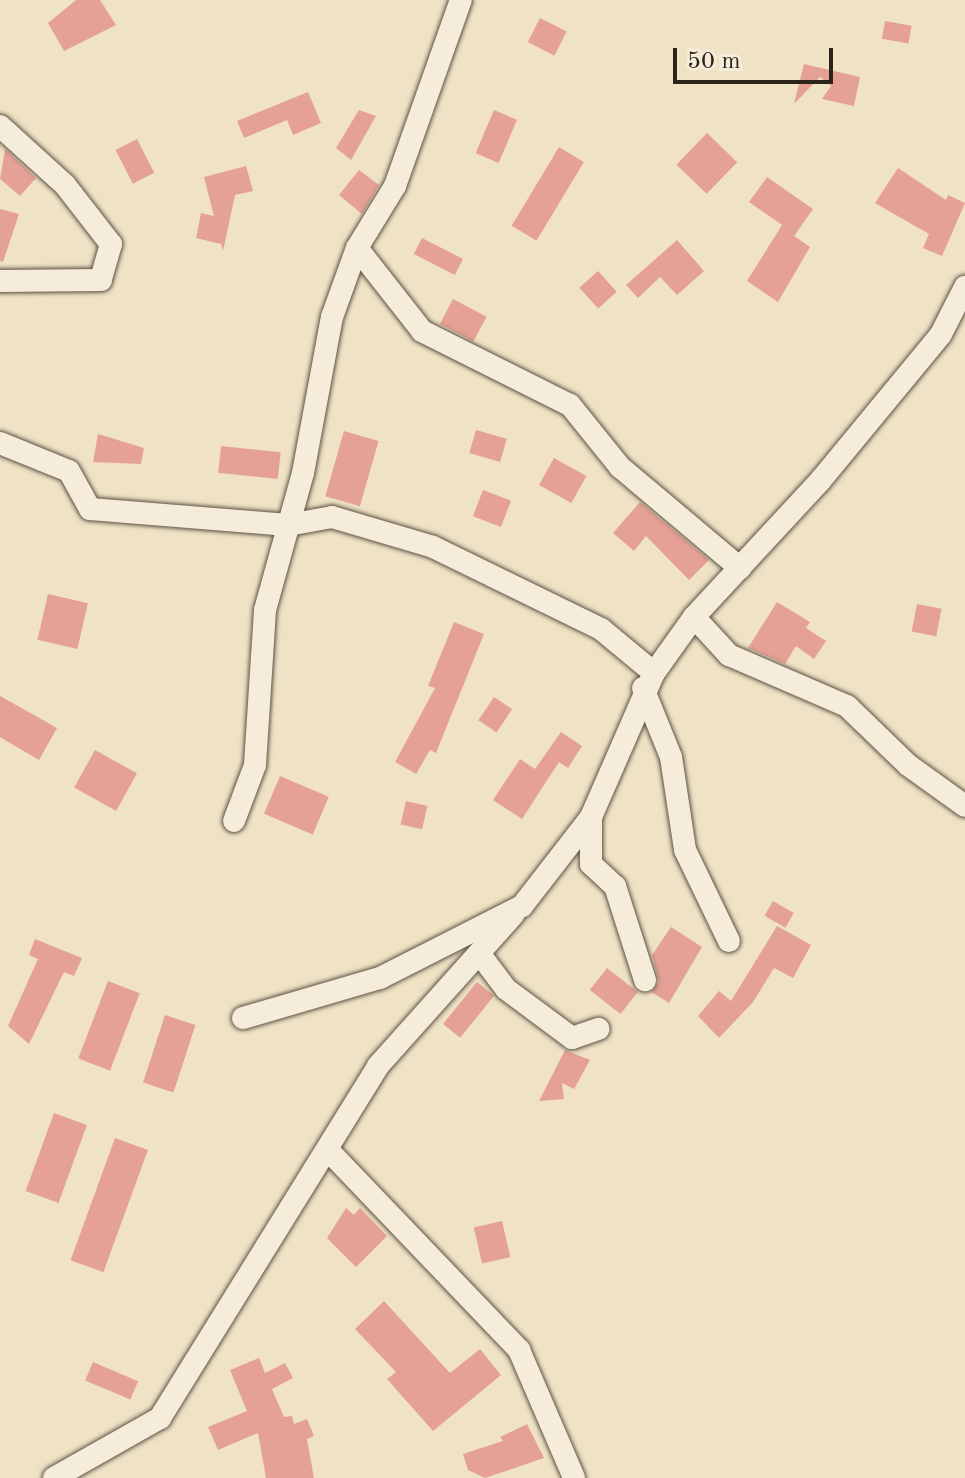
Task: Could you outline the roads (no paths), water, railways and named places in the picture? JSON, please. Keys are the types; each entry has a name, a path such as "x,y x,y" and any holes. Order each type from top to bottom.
{"street":[{"path":"234,821 255,765 265,610 288,525 332,317 357,248 395,186 461,0"},
{"path":"0,126 65,185 111,244 101,280 0,281"},
{"path":"357,248 422,331 570,405 620,467 740,568"},
{"path":"54,1478 160,1418 378,1066 522,906 591,817 649,680 694,617 740,568 941,334 965,287"},
{"path":"0,443 69,471 90,509 288,525 332,517 433,547 601,629 649,680 671,757 685,850 729,941"},
{"path":"694,617 729,655 847,706 908,765 965,806"},
{"path":"591,817 591,864 615,886 645,980"},
{"path":"243,1018 380,978 522,906"},
{"path":"479,953 506,989 572,1038 598,1029"},
{"path":"328,1150 519,1350 574,1478"}]}
